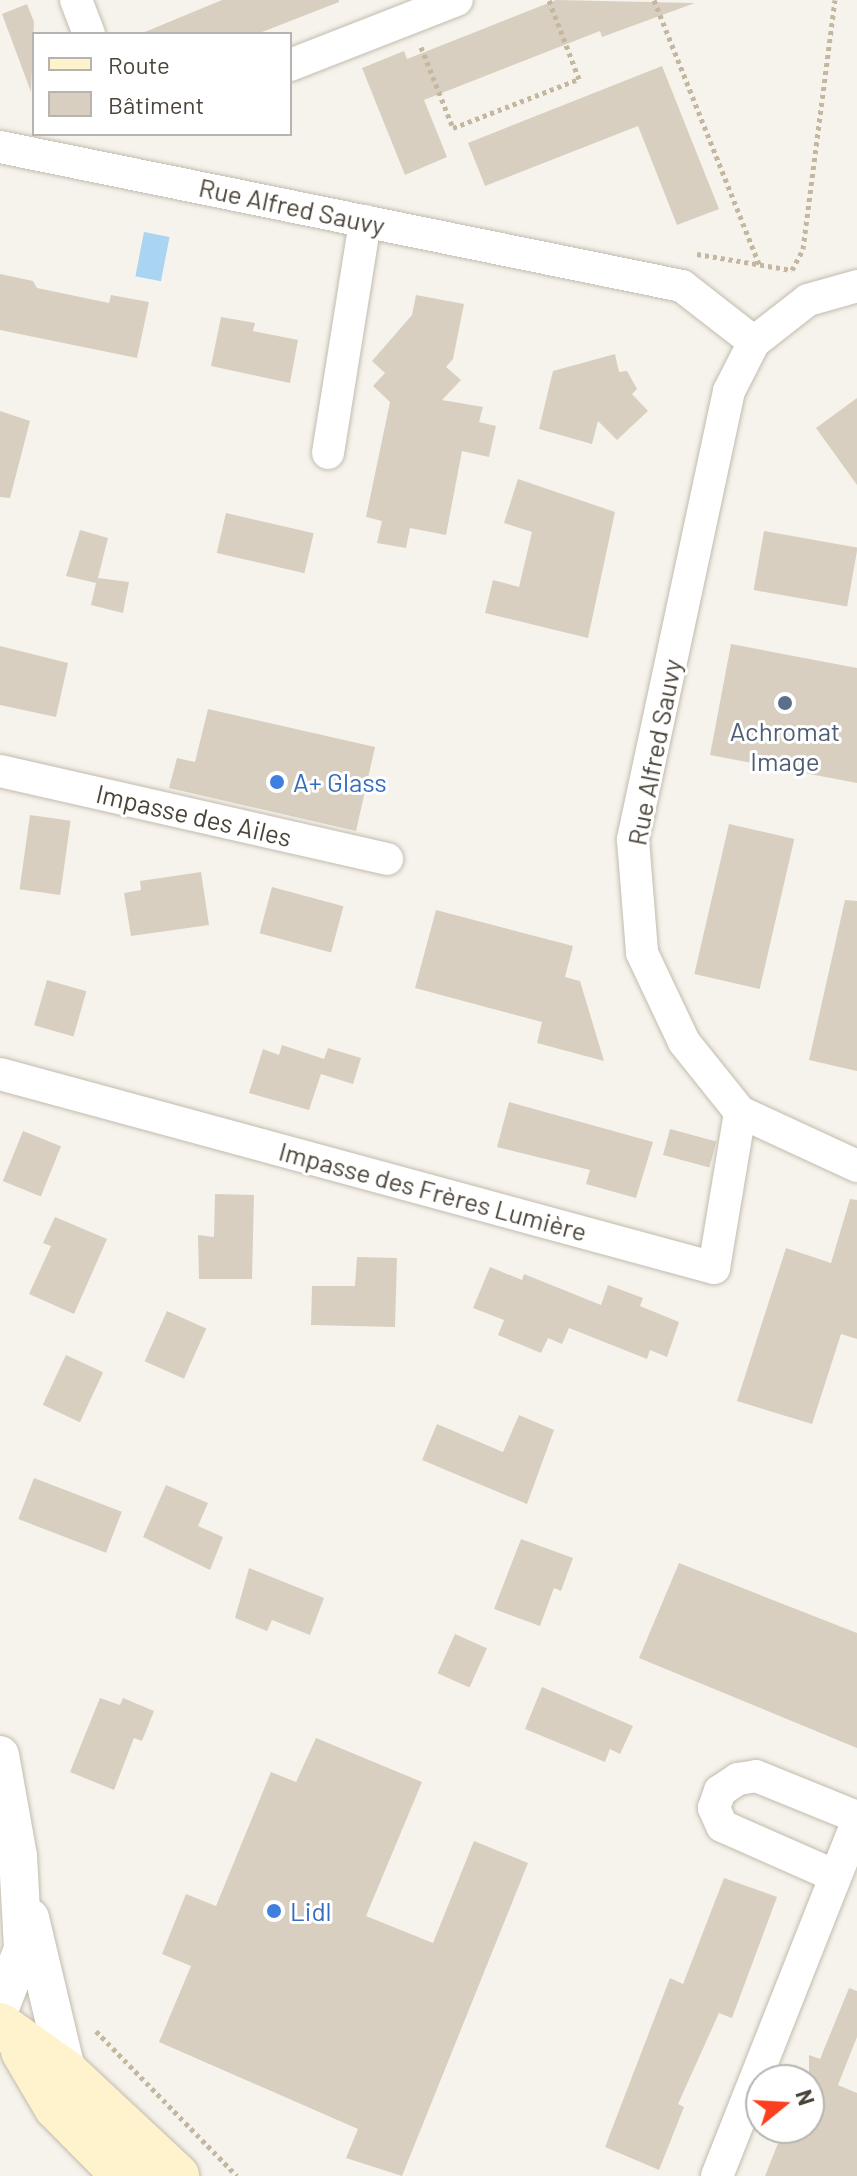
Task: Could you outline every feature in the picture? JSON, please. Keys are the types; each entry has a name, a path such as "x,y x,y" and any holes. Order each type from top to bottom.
{"main road":[{"path":"4,2036 67,2073 177,2176"},
{"path":"4,2036 56,2107 124,2176"}],"street":[{"path":"76,0 88,32"},
{"path":"292,64 457,0"},
{"name":"Rue Alfred Sauvy","path":"0,147 682,286 754,342"},
{"path":"328,453 365,221"},
{"name":"Rue Alfred Sauvy","path":"857,286 808,300 754,342 729,391 633,840 642,953 684,1042 740,1112 857,1166"},
{"name":"Impasse des Ailes","path":"0,771 387,859"},
{"name":"Impasse des Frères Lumière","path":"0,1074 714,1268 740,1112"},
{"path":"0,1755 10,1902 23,1949 4,2036"},
{"path":"717,2176 857,1820 756,1776 738,1779 720,1791 714,1808 722,1826 833,1875"},
{"path":"10,1902 43,1960 67,2073"}],"path":[{"path":"410,18 453,128 579,79 549,0"},
{"path":"654,0 760,266"},
{"path":"792,270 803,249 835,0"},
{"path":"86,2021 237,2176"}],"water":[{"path":"144,232 170,237 161,281 135,276"}],"building":[{"path":"222,0 339,0 262,32 145,32"},
{"path":"556,0 695,3 602,37 600,31 424,100 447,157 405,175 362,68 404,51 407,59"},
{"path":"27,4 34,22 31,92 2,14"},
{"path":"662,66 719,209 677,225 638,126 485,186 468,143"},
{"path":"0,274 33,281 37,288 109,303 111,295 149,302 137,358 0,330"},
{"path":"416,295 464,304 453,359 446,367 461,380 442,400 483,407 479,422 496,426 489,457 462,451 446,535 410,528 406,548 377,543 382,521 366,517 390,402 373,386 385,373 372,361 412,315"},
{"path":"221,317 255,323 253,331 298,340 290,383 211,366"},
{"path":"615,354 619,372 627,371 637,389 632,394 648,411 617,440 598,421 592,444 539,429 553,371"},
{"path":"857,398 857,485 816,428"},
{"path":"0,411 30,421 10,498 0,497"},
{"path":"518,479 615,512 588,638 485,613 493,580 519,587 532,532 504,523"},
{"path":"226,513 314,533 304,573 217,553"},
{"path":"80,530 108,538 98,578 129,582 123,613 91,605 96,583 66,576"},
{"path":"764,531 857,547 847,607 754,590"},
{"path":"731,644 857,668 857,783 710,755"},
{"path":"0,646 68,663 56,717 0,705"},
{"path":"208,709 375,747 356,831 169,788 177,758 195,762"},
{"path":"30,815 71,821 60,895 20,889"},
{"path":"729,824 794,839 760,989 694,974"},
{"path":"201,872 209,925 131,936 124,893 141,890 140,881"},
{"path":"272,887 343,906 331,953 260,933"},
{"path":"845,900 857,901 857,1071 809,1060"},
{"path":"436,910 573,946 565,977 580,981 604,1061 537,1043 542,1022 415,988"},
{"path":"47,980 86,991 73,1036 34,1025"},
{"path":"282,1045 324,1059 328,1048 361,1058 353,1084 321,1074 309,1110 249,1093 263,1049 279,1055"},
{"path":"509,1102 653,1142 636,1198 586,1184 590,1170 497,1147"},
{"path":"670,1129 716,1141 709,1168 663,1155"},
{"path":"23,1131 61,1146 41,1196 3,1181"},
{"path":"215,1194 254,1195 252,1279 199,1279 198,1235 214,1237"},
{"path":"850,1199 857,1200 857,1339 841,1334 812,1424 737,1401 786,1248 831,1263"},
{"path":"55,1217 107,1239 74,1314 29,1294 51,1246 43,1243"},
{"path":"357,1257 397,1258 395,1327 311,1325 312,1286 355,1286"},
{"path":"490,1267 522,1280 524,1274 601,1305 608,1285 643,1298 640,1306 679,1322 667,1357 650,1350 647,1359 569,1328 562,1344 548,1338 541,1353 498,1335 504,1320 473,1308"},
{"path":"167,1311 206,1328 184,1379 145,1361"},
{"path":"66,1355 103,1372 80,1422 43,1405"},
{"path":"519,1415 554,1430 527,1504 422,1460 437,1424 503,1452"},
{"path":"34,1478 122,1512 106,1553 18,1519"},
{"path":"166,1485 208,1503 198,1526 223,1537 210,1570 143,1537"},
{"path":"521,1539 573,1558 561,1591 554,1588 540,1626 494,1609"},
{"path":"679,1563 857,1633 857,1748 639,1658"},
{"path":"249,1568 324,1598 310,1635 272,1620 267,1631 235,1618"},
{"path":"455,1634 487,1648 469,1688 438,1673"},
{"path":"542,1687 633,1726 620,1754 610,1749 605,1762 525,1729"},
{"path":"100,1698 120,1705 123,1698 154,1711 142,1741 134,1738 114,1790 70,1772"},
{"name":"Lidl","path":"316,1738 422,1782 366,1916 433,1943 474,1841 528,1863 402,2176 346,2158 358,2129 159,2042 191,1966 162,1954 186,1894 216,1906 271,1772 296,1782"},
{"path":"724,1878 777,1897 732,2018 719,2013 678,2104 684,2107 659,2170 605,2147 670,1978 683,1984"},
{"path":"849,1988 857,1991 857,2037 838,2085 857,2093 857,2176 765,2176 778,2144 825,2144 825,2064 809,2064 809,2055 820,2059"}],"place":[{"name":"Achromat Image","path":"785,703"},
{"name":"A+ Glass","path":"277,782"},
{"name":"Lidl","path":"274,1911"}]}
